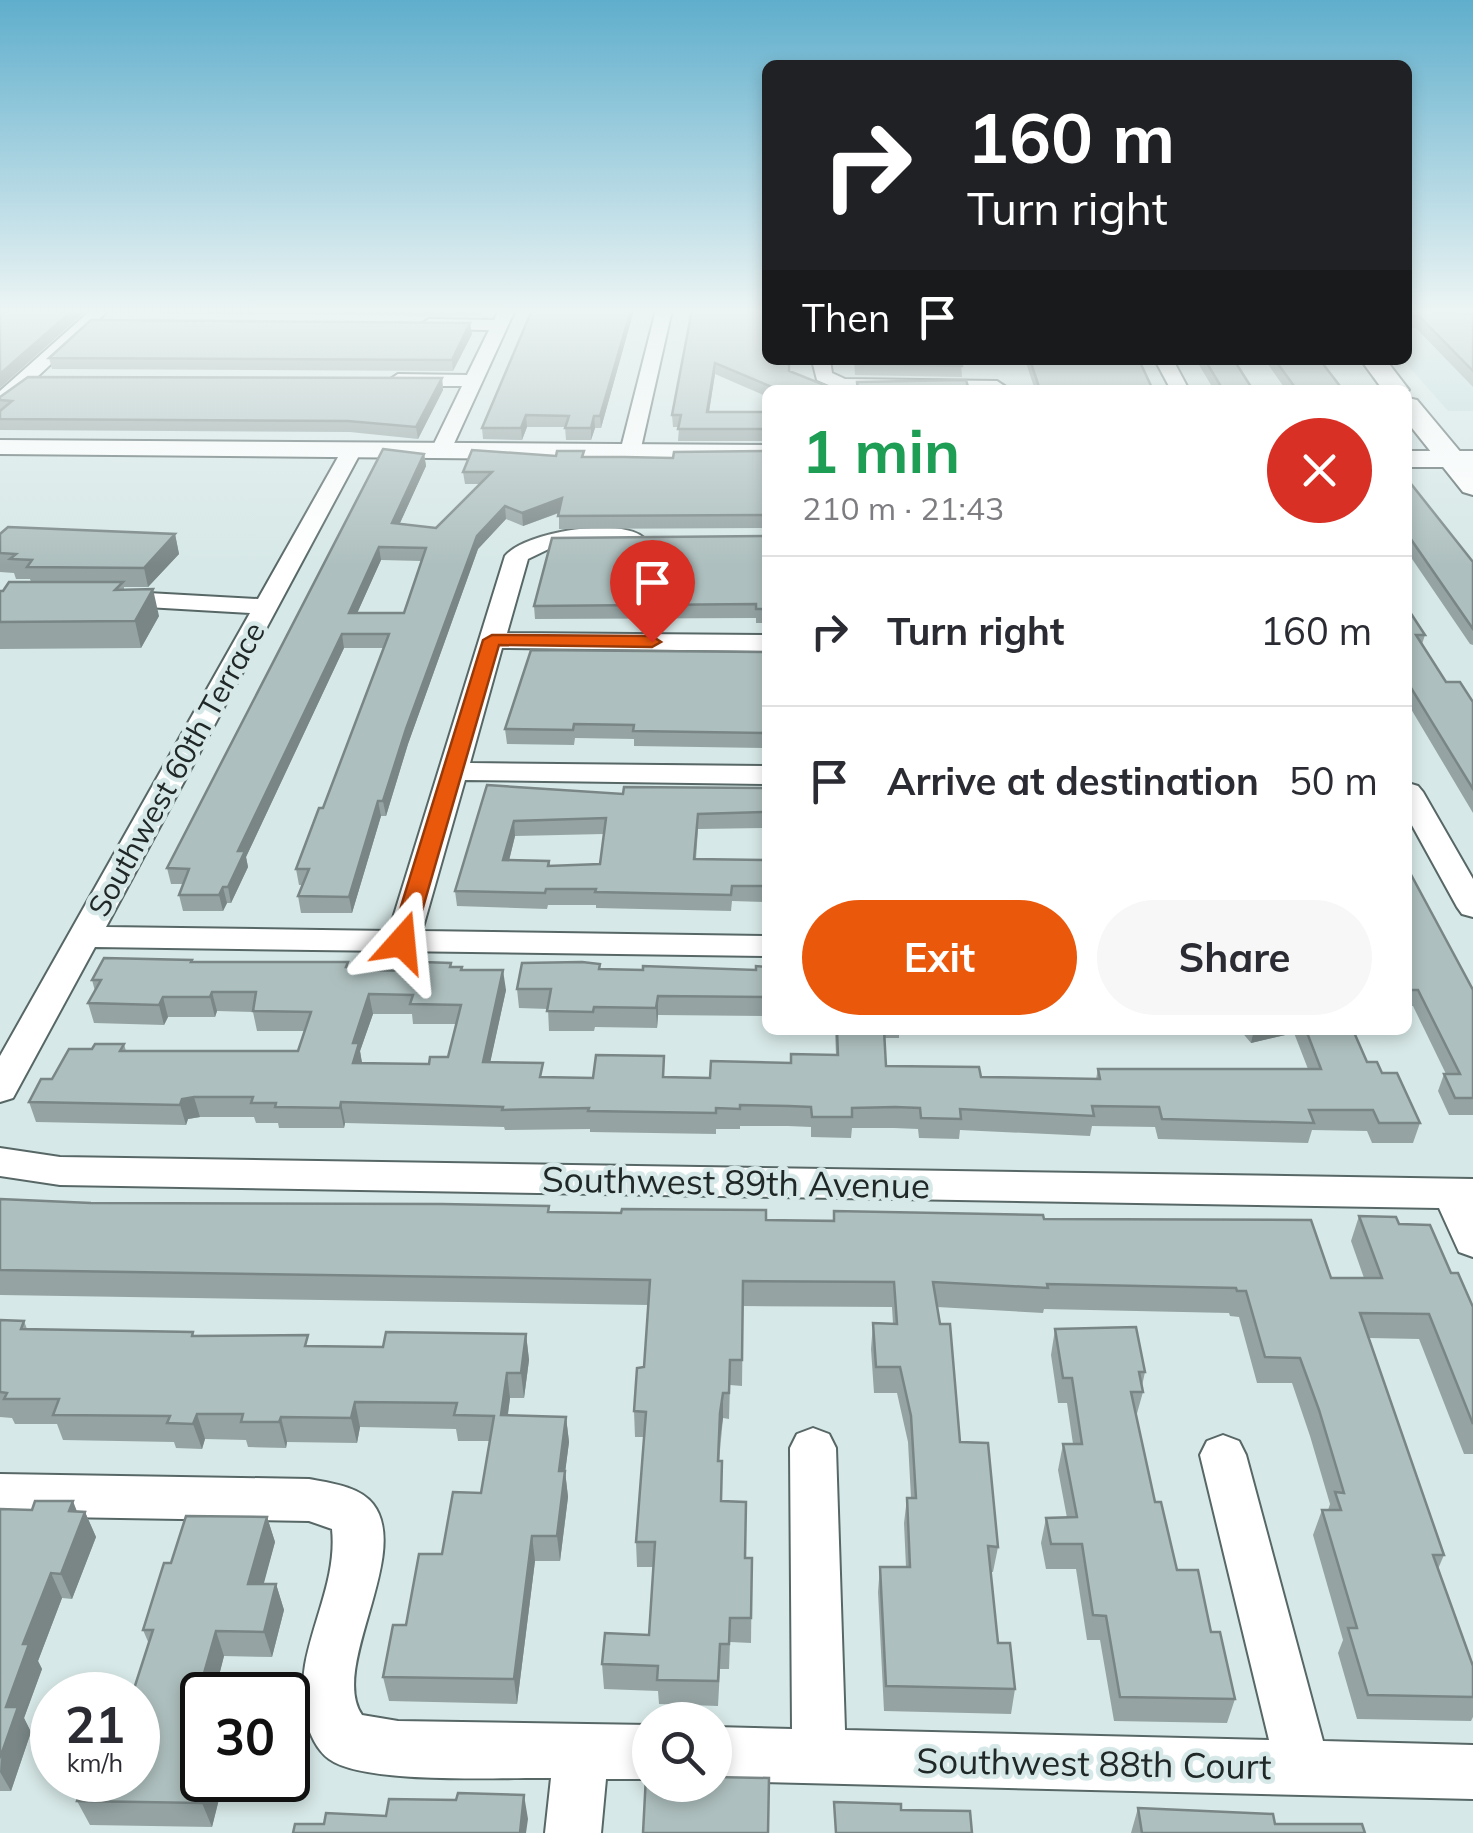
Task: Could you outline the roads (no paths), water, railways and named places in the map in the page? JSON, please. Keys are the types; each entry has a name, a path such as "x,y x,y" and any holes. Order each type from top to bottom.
{"main road":[{"path":"1412,415 1431,456 1467,497"}],"street":[{"path":"441,450 466,396"},
{"path":"630,452 644,396"},
{"path":"0,447 762,453"},
{"name":"Southwest 60th Terrace","path":"0,1088 352,450"},
{"path":"402,942 516,556 543,541 658,538"},
{"path":"91,598 273,596"},
{"path":"492,640 762,643"},
{"path":"454,772 762,775"},
{"path":"1412,799 1473,907"},
{"path":"83,937 762,946"},
{"name":"Southwest 89th Avenue","path":"0,1162 26,1169 80,1172 1463,1194"},
{"path":"1463,1194 1473,1241"},
{"path":"813,1448 820,1756"},
{"path":"1223,1455 1303,1768"},
{"path":"0,1495 308,1500 336,1505 355,1518 358,1556 330,1679 332,1716 338,1731 347,1739 374,1746 632,1751"},
{"path":"573,1833 582,1750"},
{"name":"Southwest 88th Court","path":"732,1754 1473,1772"}]}
